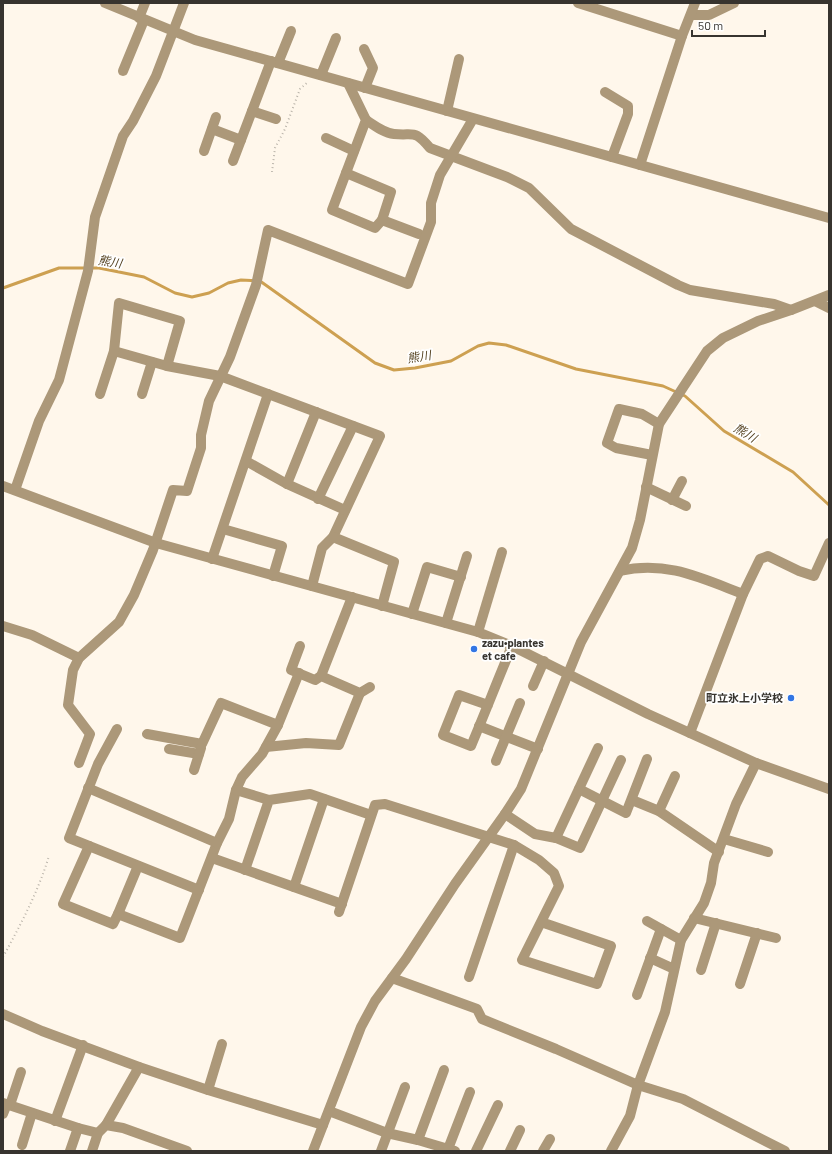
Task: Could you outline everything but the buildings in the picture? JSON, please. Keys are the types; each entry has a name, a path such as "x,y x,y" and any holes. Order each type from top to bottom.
{"street":[{"path":"105,3 141,19 196,40 829,218"},
{"path":"123,71 145,3"},
{"path":"15,490 39,421 59,380 89,267 95,217 123,136 133,122 156,76 184,3"},
{"path":"578,3 682,36"},
{"path":"640,165 682,36 695,3"},
{"path":"691,15 709,15 734,3"},
{"path":"233,161 252,111 291,31"},
{"path":"318,74 336,38"},
{"path":"364,49 373,68 365,88"},
{"path":"447,111 460,59"},
{"path":"348,83 366,120 380,130 394,134 410,133 421,138 430,148 507,177 529,188 571,229 690,290 774,304 791,310"},
{"path":"605,92 628,106 628,114 612,157"},
{"path":"252,111 276,119"},
{"path":"204,150 216,117"},
{"path":"79,763 90,734 68,705 73,670 79,658 119,622 134,595 156,543 173,490 187,491 201,448 201,435 209,402 230,357 257,281 268,230 408,284 432,222 431,203 440,174 452,157 460,139 473,118"},
{"path":"346,173 391,192 382,220 375,228 332,210 366,120"},
{"path":"212,130 241,140"},
{"path":"326,138 354,151"},
{"path":"382,220 419,234"},
{"path":"313,1151 362,1027 375,1001 487,836 505,814 520,789 538,749 581,642 632,548 640,520 659,424 707,351 723,338 758,321 829,295"},
{"path":"815,301 829,308"},
{"path":"100,394 114,350 119,303 180,321 167,366"},
{"path":"114,350 167,366 220,376 380,436 333,537 322,548 312,586"},
{"path":"142,394 152,362"},
{"path":"212,559 268,394"},
{"path":"652,455 616,448 607,443 619,409 642,414 659,424"},
{"path":"287,484 316,412"},
{"path":"318,499 352,426"},
{"path":"246,462 287,484 345,510"},
{"path":"672,500 682,481"},
{"path":"3,486 156,543 478,632 544,661 690,733 756,763 829,789"},
{"path":"646,487 686,506"},
{"path":"223,530 282,546 273,576"},
{"path":"333,537 394,562 382,606"},
{"path":"690,733 743,594 760,559 768,556 799,571 814,576 827,553 829,543"},
{"path":"478,632 502,552"},
{"path":"446,623 467,556"},
{"path":"620,571 653,566 669,568 686,572 743,594"},
{"path":"412,614 427,567 461,577"},
{"path":"300,646 291,670 315,680 321,676 352,597"},
{"path":"3,626 32,635 79,658"},
{"path":"488,705 459,695 443,735 470,746 488,705 512,646"},
{"path":"533,686 544,661"},
{"path":"118,914 180,938 217,843 229,819 236,790 242,777 266,748 278,725 299,673"},
{"path":"321,676 360,693"},
{"path":"266,748 306,742 339,745 360,693 370,688"},
{"path":"194,770 201,749 221,703 278,725"},
{"path":"496,761 520,703"},
{"path":"479,726 538,749"},
{"path":"117,729 98,764 69,838 199,890"},
{"path":"147,734 201,749"},
{"path":"556,838 598,748"},
{"path":"169,749 201,749"},
{"path":"579,789 626,813 647,759"},
{"path":"505,814 536,834 556,838 580,848 621,760"},
{"path":"611,1151 630,1116 638,1085 665,1012 681,940 706,896 711,883 714,863 736,804 756,763"},
{"path":"659,811 675,776"},
{"path":"88,788 217,843"},
{"path":"236,790 269,800 310,794 371,815"},
{"path":"294,887 324,799"},
{"path":"245,870 269,800"},
{"path":"632,800 659,811 719,852"},
{"path":"212,858 294,887 340,908 375,805 385,804 514,845 539,860 554,873 559,886 541,922 522,960 597,984 611,946 541,922"},
{"path":"724,839 768,852"},
{"path":"469,977 514,845"},
{"path":"89,846 63,904 113,924 138,866"},
{"path":"694,918 776,938"},
{"path":"647,921 681,940"},
{"path":"701,970 716,923"},
{"path":"637,995 662,929"},
{"path":"740,984 757,933"},
{"path":"650,958 674,969"},
{"path":"392,978 477,1009 482,1019 556,1049 638,1085 683,1099 785,1151"},
{"path":"3,1014 42,1031 139,1067 208,1090 324,1125"},
{"path":"208,1090 222,1044"},
{"path":"55,1120 83,1045"},
{"path":"92,1151 98,1133 106,1125 139,1067"},
{"path":"421,1144 444,1070"},
{"path":"3,1114 21,1072"},
{"path":"381,1151 405,1087"},
{"path":"329,1111 421,1144 451,1150 470,1092"},
{"path":"7,1104 78,1128 98,1133"},
{"path":"476,1151 498,1105"},
{"path":"22,1145 32,1113"},
{"path":"106,1125 123,1128 187,1151"},
{"path":"70,1151 78,1128"},
{"path":"510,1151 520,1130"},
{"path":"543,1151 550,1139"}],"path":[{"path":"272,172 275,148 285,129 300,90 318,74"},
{"path":"3,957 26,915 43,876 49,856"}],"waterway":[{"name":"熊川","path":"3,288 59,268 99,268 144,277 175,293 192,297 209,293 228,283 241,280 260,281 375,363 394,370 415,368 451,361 478,346 489,343 506,345 576,369 663,386 685,396 724,431 793,472 829,505"}],"place":[{"name":"zazu•plantes et cafe","path":"474,649"},
{"name":"町立氷上小学校","path":"791,698"}]}
